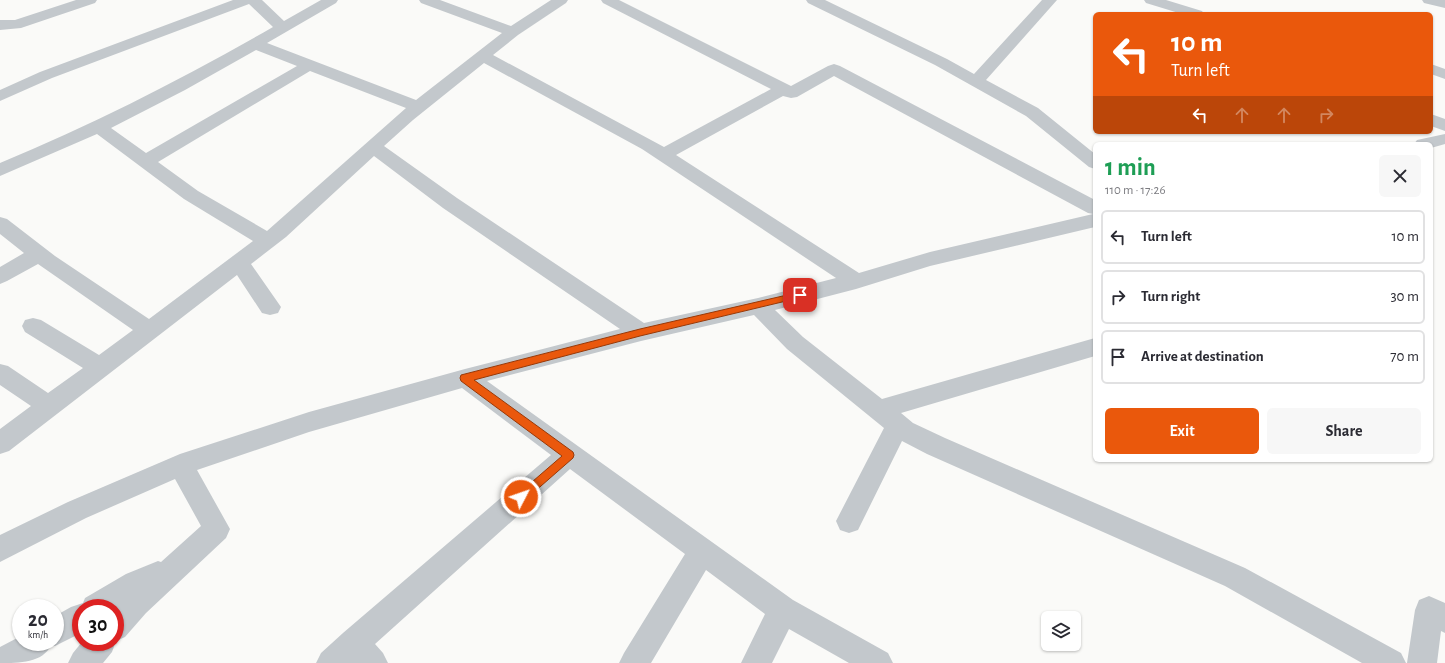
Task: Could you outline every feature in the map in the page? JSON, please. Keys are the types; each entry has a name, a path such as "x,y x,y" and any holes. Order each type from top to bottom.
{"street":[{"path":"0,25 16,25 90,0"},
{"path":"0,96 46,76 246,0"},
{"path":"254,0 283,29"},
{"path":"0,170 127,113 283,29 331,0"},
{"path":"426,0 449,3 512,32"},
{"path":"0,443 268,240 418,107 512,32 561,0"},
{"path":"608,0 791,92 834,69 1093,207"},
{"path":"976,81 1050,0"},
{"path":"1151,0 1190,12"},
{"path":"1429,0 1445,4"},
{"path":"823,2 941,62 1032,112 1093,161"},
{"path":"255,44 418,107"},
{"path":"483,56 648,145 856,281"},
{"path":"146,161 309,64"},
{"path":"1433,70 1445,74"},
{"path":"663,155 783,89"},
{"path":"1433,120 1445,126"},
{"path":"98,126 191,195 268,240"},
{"path":"1432,142 1445,139"},
{"path":"373,147 450,203 640,332"},
{"path":"0,549 77,510 180,465 309,422 465,378 640,332 758,306 856,281 930,259 1093,220"},
{"path":"0,224 40,254 149,330"},
{"path":"0,276 40,254"},
{"path":"239,262 270,307"},
{"path":"758,306 795,343 904,430 936,446 1235,577 1391,663"},
{"path":"33,326 100,367"},
{"path":"879,410 1093,348"},
{"path":"0,373 49,406"},
{"path":"465,378 783,610 878,663"},
{"path":"849,522 898,425"},
{"path":"330,663 363,653 569,455"},
{"path":"124,617 136,603 217,529 180,465"},
{"path":"634,663 702,551"},
{"path":"111,599 136,584 178,565"},
{"path":"756,663 783,610"},
{"path":"1422,663 1429,610 1445,619"},
{"path":"10,658 22,651"},
{"path":"83,663 94,651"}],"route":[{"path":"521,497 569,455 465,378 640,332 758,306 800,295"}]}
